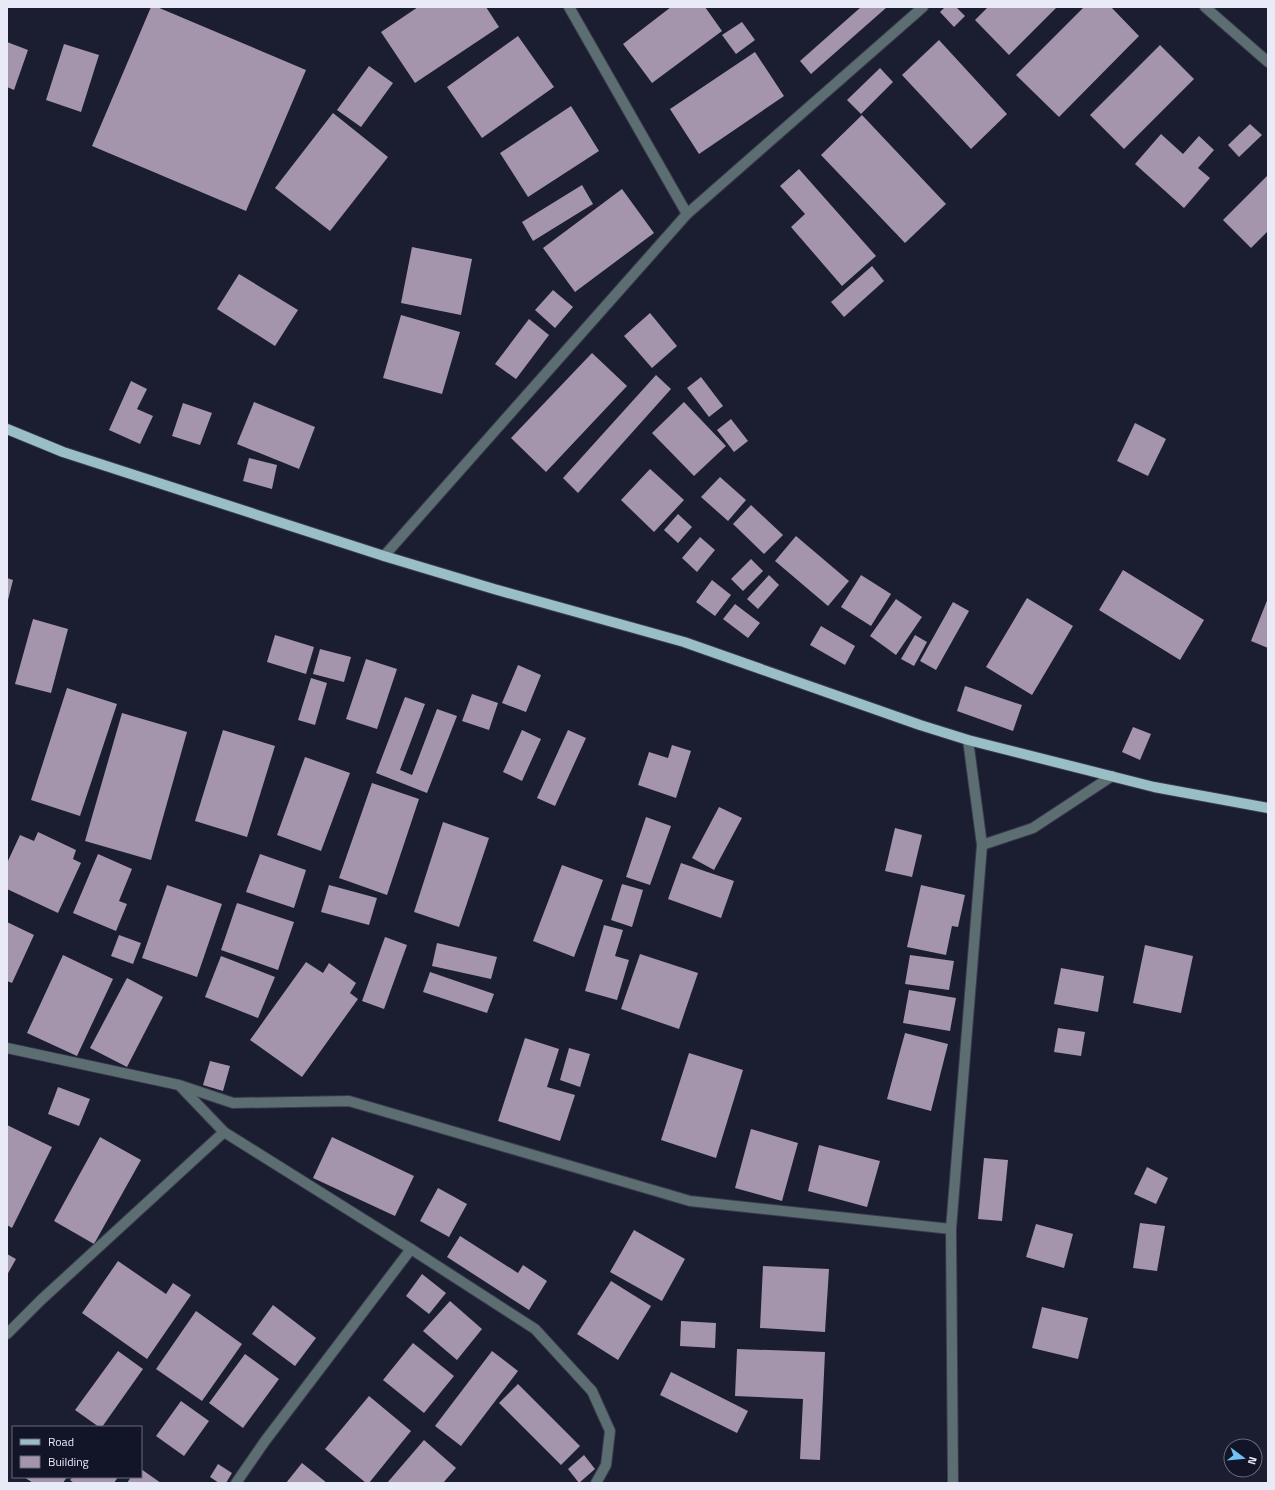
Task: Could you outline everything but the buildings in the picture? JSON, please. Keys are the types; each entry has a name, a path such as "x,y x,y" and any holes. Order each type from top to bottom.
{"main road":[{"path":"7,429 63,452 384,556 494,589 684,642 968,740 1154,787 1268,808"}],"street":[{"path":"570,7 687,214"},
{"path":"384,556 687,214 923,7"},
{"path":"1205,7 1268,62"},
{"path":"953,1483 951,1229 982,845 968,740"},
{"path":"982,845 1033,828 1112,776"},
{"path":"7,1048 179,1085 233,1103 349,1101 690,1201 951,1229"},
{"path":"179,1085 224,1132 411,1249 535,1329 592,1391 610,1431 606,1465 596,1483"},
{"path":"7,1334 41,1300 224,1132"},
{"path":"236,1483 265,1441 411,1249"}]}
